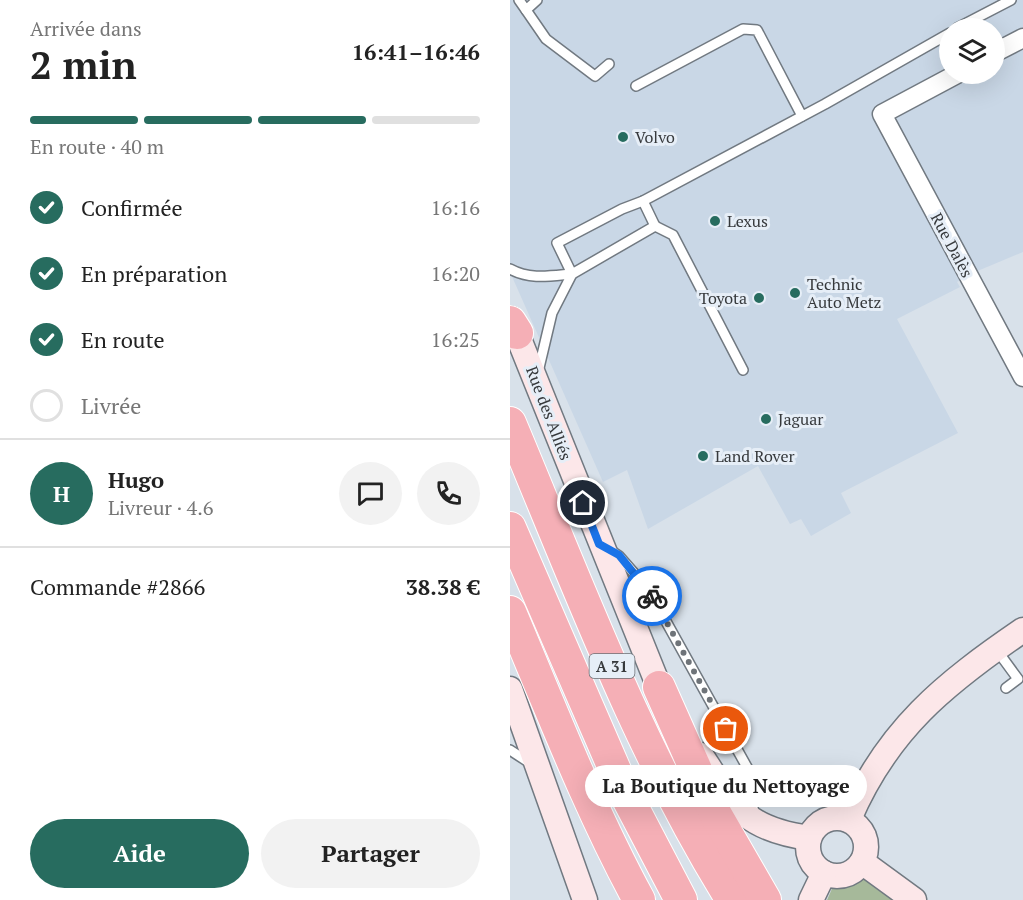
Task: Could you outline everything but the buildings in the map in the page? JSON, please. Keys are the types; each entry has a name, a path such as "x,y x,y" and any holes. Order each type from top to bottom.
{"highway":[{"name":"A 31","path":"510,423 649,747 694,838 732,900"},
{"name":"A 31","path":"510,528 624,791 681,900"},
{"path":"510,612 573,761 639,900"},
{"path":"658,687 716,815 765,900"}],"main road":[{"name":"Rue des Alliés","path":"512,324 537,381 599,544 658,687 735,806 755,824 783,834 809,838"},
{"path":"849,819 870,774 910,720 961,675 1023,630"},
{"path":"510,689 536,768 585,900"},
{"path":"833,817 849,819 863,833 866,843 862,862 849,873 832,876 824,873 808,854 809,838 818,824 825,820 833,817"},
{"path":"862,862 914,900"},
{"path":"811,900 824,873"}],"street":[{"path":"1005,47 1023,38"},
{"name":"Rue Dalès","path":"939,84 882,114 1023,377"}],"lane":[{"path":"519,0 546,39 595,76 609,64"},
{"path":"526,10 537,0"},
{"path":"976,18 1011,0"},
{"path":"636,86 742,29 757,30 802,116"},
{"path":"572,274 557,243 643,201 939,39"},
{"path":"643,201 655,226 673,235 743,370"},
{"path":"510,269 520,274 536,277 572,274 655,226"},
{"path":"537,381 552,313 572,274"},
{"path":"599,544 619,555 648,589 676,639 748,769 755,824"},
{"path":"996,649 1018,679 1006,688"},
{"path":"510,750 536,768"}],"shaded area":[{"path":"510,0 1023,0 1023,252 968,275 957,282 960,287 897,319 958,433 841,493 851,513 811,536 801,519 790,524 758,466 648,529 627,470 603,482 510,272"}],"green space":[{"path":"871,870 909,900 827,900 838,875 855,877"}],"way so far":[{"path":"652,596 726,729"}],"place":[{"name":"Volvo","path":"623,137"},
{"name":"Lexus","path":"715,221"},
{"name":"Technic Auto Metz","path":"795,293"},
{"name":"Toyota","path":"759,298"},
{"name":"Jaguar","path":"766,419"},
{"name":"Land Rover","path":"703,456"},
{"name":"La Boutique du Nettoyage","path":"726,729"}],"route":[{"path":"583,503 599,544 619,555 652,596"}]}
